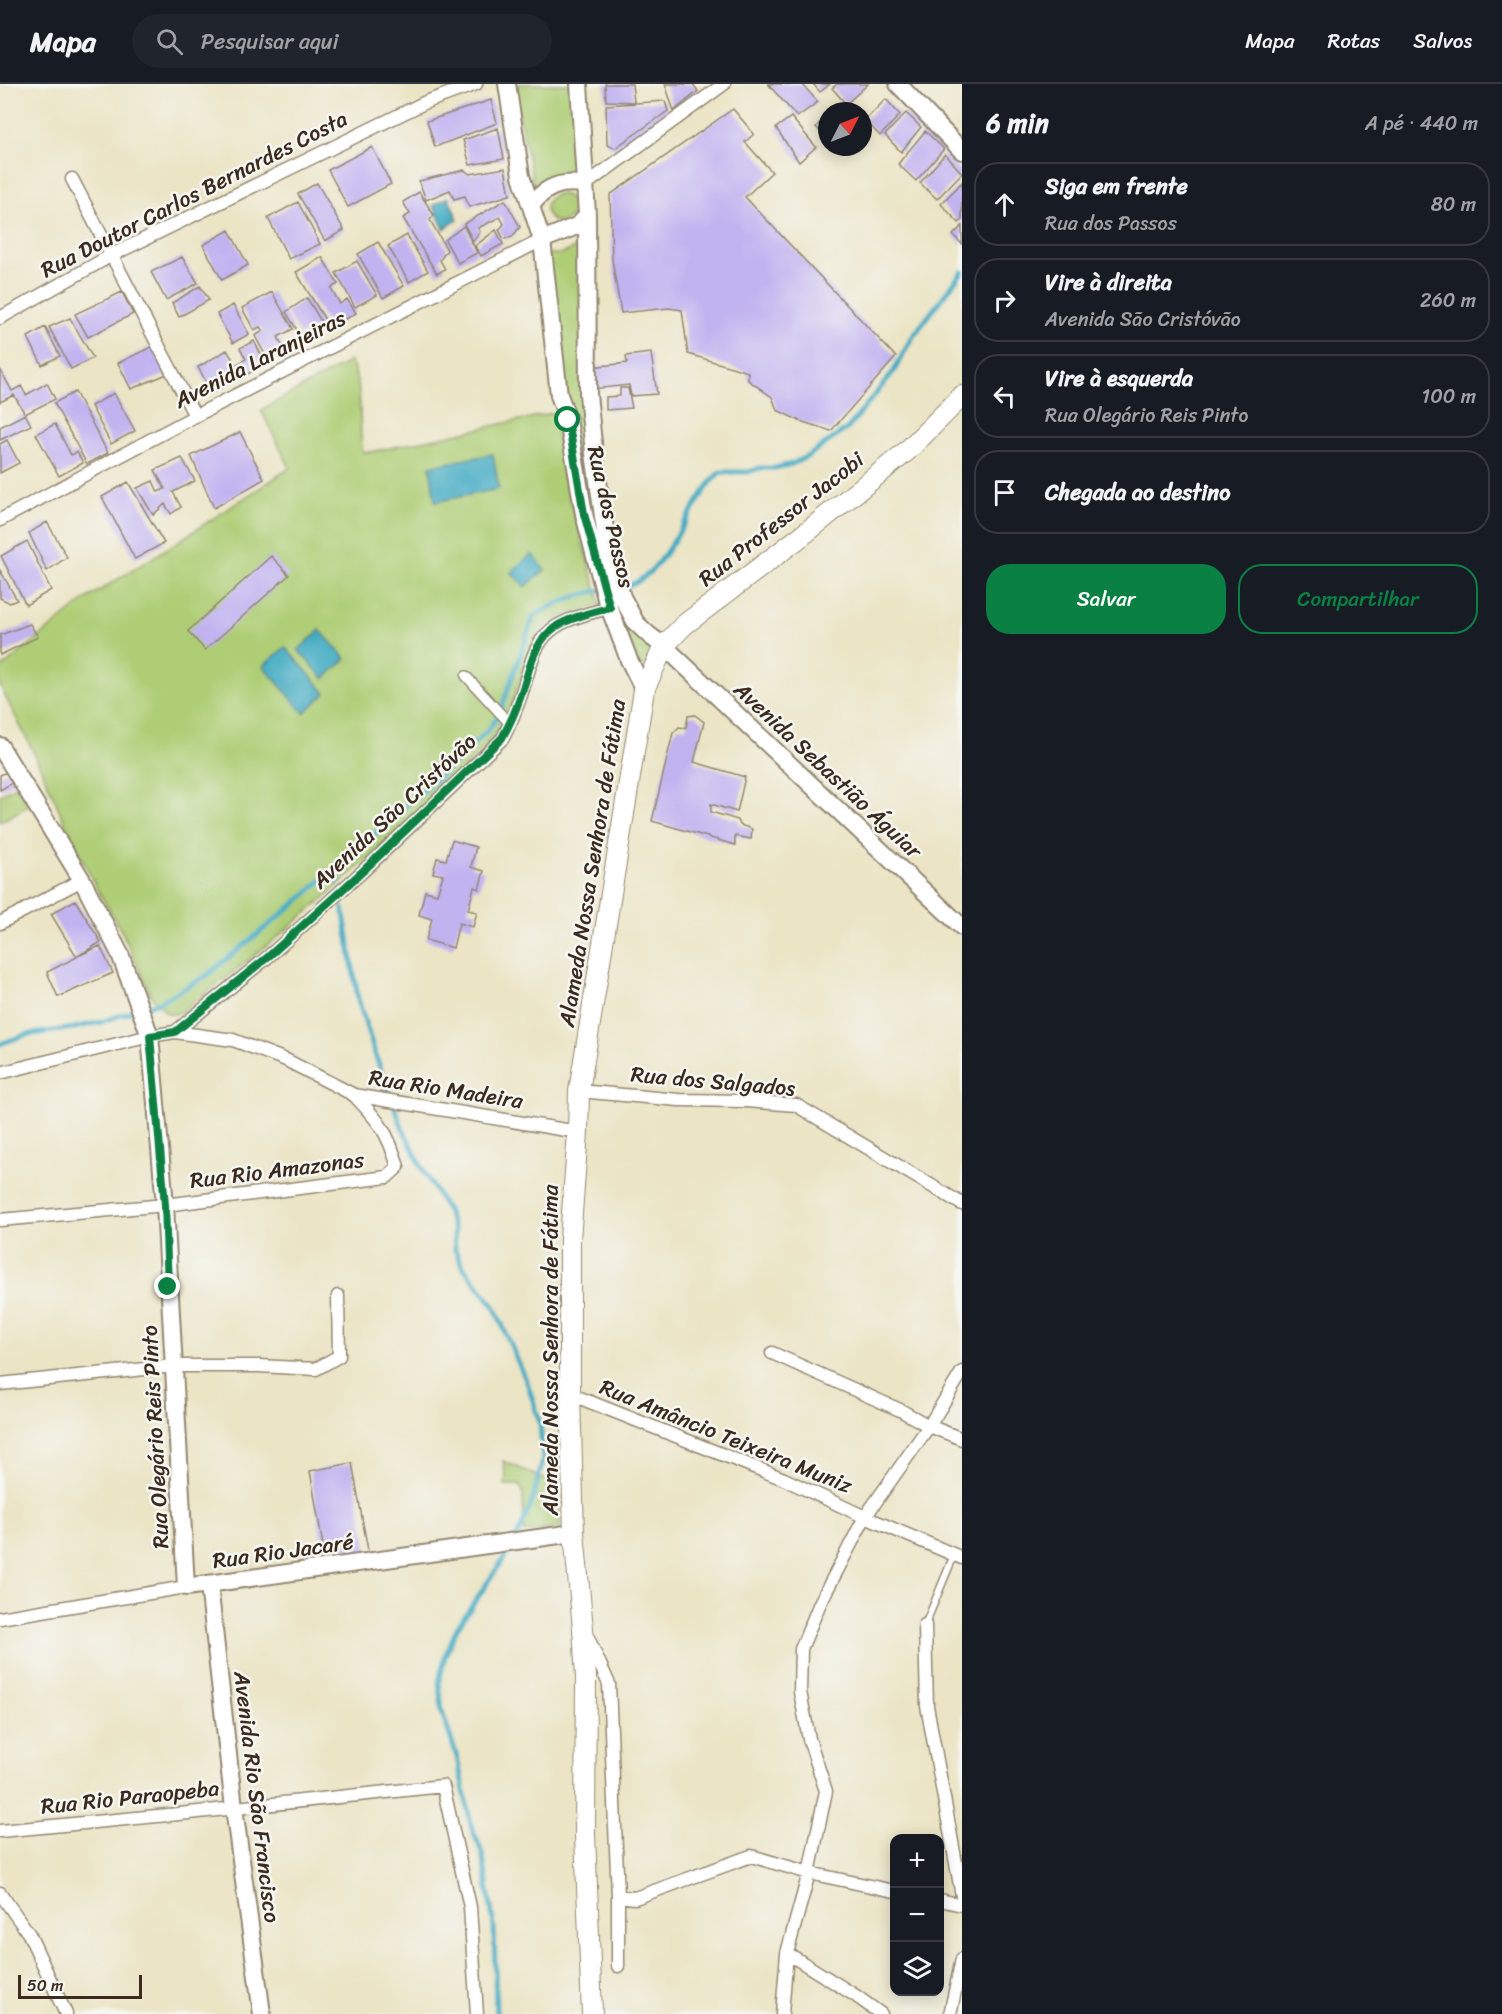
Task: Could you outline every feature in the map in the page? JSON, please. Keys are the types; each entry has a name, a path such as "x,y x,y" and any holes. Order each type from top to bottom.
{"main road":[{"name":"Rua Professor Jacobi","path":"644,690 664,646 684,626 808,531 907,451 962,396"},
{"name":"Alameda Nossa Senhora de Fátima","path":"592,2014 585,1835 586,1677 574,1533 570,1394 570,1240 579,1091 644,690"}],"street":[{"name":"Rua Doutor Carlos Bernardes Costa","path":"0,318 112,255 426,102 476,84"},
{"path":"507,84 521,176 542,240 579,225 587,215 579,84"},
{"path":"585,185 724,84"},
{"path":"898,84 962,151"},
{"path":"72,179 195,416"},
{"path":"531,206 537,197 556,184 574,182 585,185"},
{"name":"Rua dos Passos","path":"587,215 588,394 612,594 636,623 664,646"},
{"name":"Rua dos Passos","path":"542,240 559,395 568,420 584,514 612,594 629,660 644,690"},
{"name":"Avenida Laranjeiras","path":"0,520 195,416 542,240"},
{"name":"Avenida São Cristóvão","path":"175,1032 269,956 497,744 510,724 522,693 530,662 540,642 556,627 590,612 612,594"},
{"name":"Avenida Sebastião Águiar","path":"664,646 962,927"},
{"path":"466,676 510,724"},
{"name":"Rua Olegário Reis Pinto","path":"0,746 82,880 120,954 150,1036 165,1205 186,1587"},
{"path":"0,923 82,880"},
{"name":"Rua Rio Madeira","path":"0,1073 150,1036 175,1032 233,1040 286,1060 354,1095 578,1132"},
{"name":"Rua dos Salgados","path":"579,1091 680,1100 746,1101 796,1106 962,1204"},
{"name":"Rua Rio Amazonas","path":"0,1220 165,1205 387,1177 398,1167 392,1145 378,1120 354,1095"},
{"path":"0,1384 174,1366 316,1369 339,1356 338,1296"},
{"path":"772,1353 962,1439"},
{"path":"782,2014 787,1953 809,1873 826,1791 809,1739 800,1692 801,1649 820,1603 865,1517 929,1426 962,1372"},
{"name":"Rua Amâncio Teixeira Muniz","path":"570,1394 784,1479 958,1557"},
{"name":"Rua Rio Jacaré","path":"0,1618 186,1587 574,1533"},
{"name":"Avenida Rio São Francisco","path":"209,1585 234,1808 262,2014"},
{"path":"925,1625 927,1707 962,1896"},
{"path":"583,1629 609,1684 618,1896 618,1966"},
{"name":"Rua Rio Paraopeba","path":"0,1831 443,1786 470,1906 477,2014"},
{"path":"618,1896 635,1898 751,1856 809,1873 890,1890"},
{"path":"0,1893 29,1934 66,2014"},
{"path":"944,1901 962,1905"},
{"path":"787,1953 881,2014"},
{"path":"950,2014 962,1959"}],"lane":[{"path":"925,1625 958,1557"}],"green space":[{"path":"512,84 575,84 579,180 556,177 534,186"},
{"path":"560,194 570,198 574,208 570,218 560,222 550,218 546,208 550,198"},
{"path":"584,240 586,396 622,601 657,646 645,666 640,665 612,602 575,458 548,254 568,252"},
{"path":"350,361 358,382 363,452 553,413 567,489 601,606 565,615 540,631 528,651 517,690 496,733 462,770 383,845 328,895 241,966 181,1012 167,1013 152,997 122,932 97,889 69,832 35,755 0,686 0,669 86,599 290,468 261,410"},
{"path":"16,785 28,806 0,822 0,795"},
{"path":"503,1461 560,1486 560,1528 524,1533 523,1491 519,1485 505,1485"}],"water":[{"path":"448,197 458,219 444,229 433,205"},
{"path":"493,454 499,489 435,502 430,466"},
{"path":"532,554 545,570 525,587 511,572"},
{"path":"320,630 346,659 324,679 298,650"},
{"path":"285,647 326,693 304,713 263,666"}],"building":[{"path":"605,84 632,84 634,102 606,101"},
{"path":"665,84 693,84 698,91 674,111"},
{"path":"768,84 802,84 818,102 797,117"},
{"path":"813,84 830,84 820,92"},
{"path":"837,84 868,84 848,102 844,102 832,88"},
{"path":"886,99 900,115 880,136 872,127 872,113"},
{"path":"491,100 497,123 435,147 427,121"},
{"path":"665,101 668,111 615,148 607,145 606,105"},
{"path":"733,109 754,134 745,142 772,172 745,197 896,357 831,431 800,421 777,410 772,397 748,380 748,372 688,354 682,310 669,308 621,313 612,260 610,195"},
{"path":"906,113 921,127 901,152 885,135"},
{"path":"791,117 816,147 799,162 776,128"},
{"path":"498,128 504,159 470,165 463,140"},
{"path":"925,131 944,149 916,181 898,164"},
{"path":"372,147 391,184 348,207 328,170"},
{"path":"945,154 962,173 937,199 920,183"},
{"path":"505,168 510,195 469,207 465,196 454,199 450,190 426,200 419,181 464,170 470,174"},
{"path":"962,182 962,220 959,223 941,204"},
{"path":"317,183 344,230 325,241 298,194"},
{"path":"419,192 434,215 430,220 447,250 440,260 445,269 437,274 403,218 410,214 403,202"},
{"path":"505,200 520,227 512,237 504,239 499,230 504,224 500,217 478,228 480,232 473,241 464,224"},
{"path":"298,202 320,244 289,259 268,218"},
{"path":"464,226 477,253 458,263 445,240"},
{"path":"962,226 962,244 953,235"},
{"path":"229,230 248,265 222,280 203,245"},
{"path":"496,230 503,244 481,256 475,246"},
{"path":"407,235 428,271 409,282 388,246"},
{"path":"378,242 404,286 383,298 358,254"},
{"path":"182,257 198,283 166,300 151,272"},
{"path":"322,257 338,284 331,288 340,304 347,299 356,313 330,328 296,272"},
{"path":"357,261 377,295 355,307 336,273"},
{"path":"200,286 209,300 179,317 172,303"},
{"path":"122,292 133,314 88,337 75,314"},
{"path":"272,292 293,329 278,337 285,351 268,360 255,336 263,331 260,327 254,330 242,308"},
{"path":"307,298 324,326 317,330 312,328 300,335 286,312"},
{"path":"233,305 249,334 233,343 217,314"},
{"path":"70,318 93,358 71,369 49,327"},
{"path":"45,327 60,356 42,365 28,337"},
{"path":"254,341 266,364 212,393 198,367 227,350 236,365 246,359 240,348"},
{"path":"153,346 167,374 131,389 118,363"},
{"path":"651,353 657,394 631,396 629,385 592,389 591,367 627,363 626,356"},
{"path":"0,369 12,391 21,386 26,395 47,383 55,399 25,414 14,395 0,402"},
{"path":"620,388 628,388 632,408 606,410 606,397 620,396"},
{"path":"75,392 108,453 87,464 54,403"},
{"path":"114,393 135,431 111,444 91,406"},
{"path":"25,414 31,425 0,440 0,427"},
{"path":"55,424 71,455 77,452 83,463 59,476 36,434"},
{"path":"240,432 264,479 214,508 191,456"},
{"path":"7,440 19,463 0,473 0,444"},
{"path":"182,458 195,481 173,492 181,507 171,514 165,504 153,515 137,488 153,481 158,492 165,489 155,470"},
{"path":"128,482 164,543 135,559 102,497"},
{"path":"47,522 67,557 47,571 29,533"},
{"path":"27,541 51,590 26,605 1,556"},
{"path":"271,556 289,575 205,650 188,631"},
{"path":"0,570 17,600 10,603 0,598"},
{"path":"30,624 38,637 0,655 0,635"},
{"path":"695,715 704,722 694,762 745,777 737,812 711,804 711,812 738,820 740,825 752,829 751,839 735,836 735,845 652,821 673,733 679,727 686,728 688,716"},
{"path":"9,771 16,781 0,790 0,775"},
{"path":"452,840 476,847 471,867 484,871 479,889 474,887 468,910 477,912 473,927 459,923 453,948 426,940 432,919 419,915 425,891 437,894 443,875 433,873 437,858 446,860"},
{"path":"75,900 101,942 78,956 100,946 113,973 58,997 47,972 77,957 51,914"},
{"path":"352,1463 369,1556 326,1563 310,1471"}],"waterway":[{"path":"623,587 638,581 664,555 709,484 720,472 748,472 792,464 808,456 848,428 894,371 911,339 962,272"},
{"path":"0,1044 25,1035 101,1022 160,1002 206,976 298,901 456,762 489,729 499,715 534,616 566,600 602,590"},
{"path":"337,867 338,882"},
{"path":"343,908 358,999 402,1127 422,1168 448,1212 454,1230 455,1250 464,1268 494,1306 528,1385 540,1423 543,1460 532,1502 517,1537"},
{"path":"496,2014 494,1926 482,1852 472,1829 457,1757 442,1712 439,1682 445,1656 457,1628 513,1545"}],"route":[{"path":"168,1287 165,1205 150,1036 175,1032 269,956 363,871 502,738 514,716 530,662 540,642 556,627 590,612 610,608 584,514 568,420"}]}
